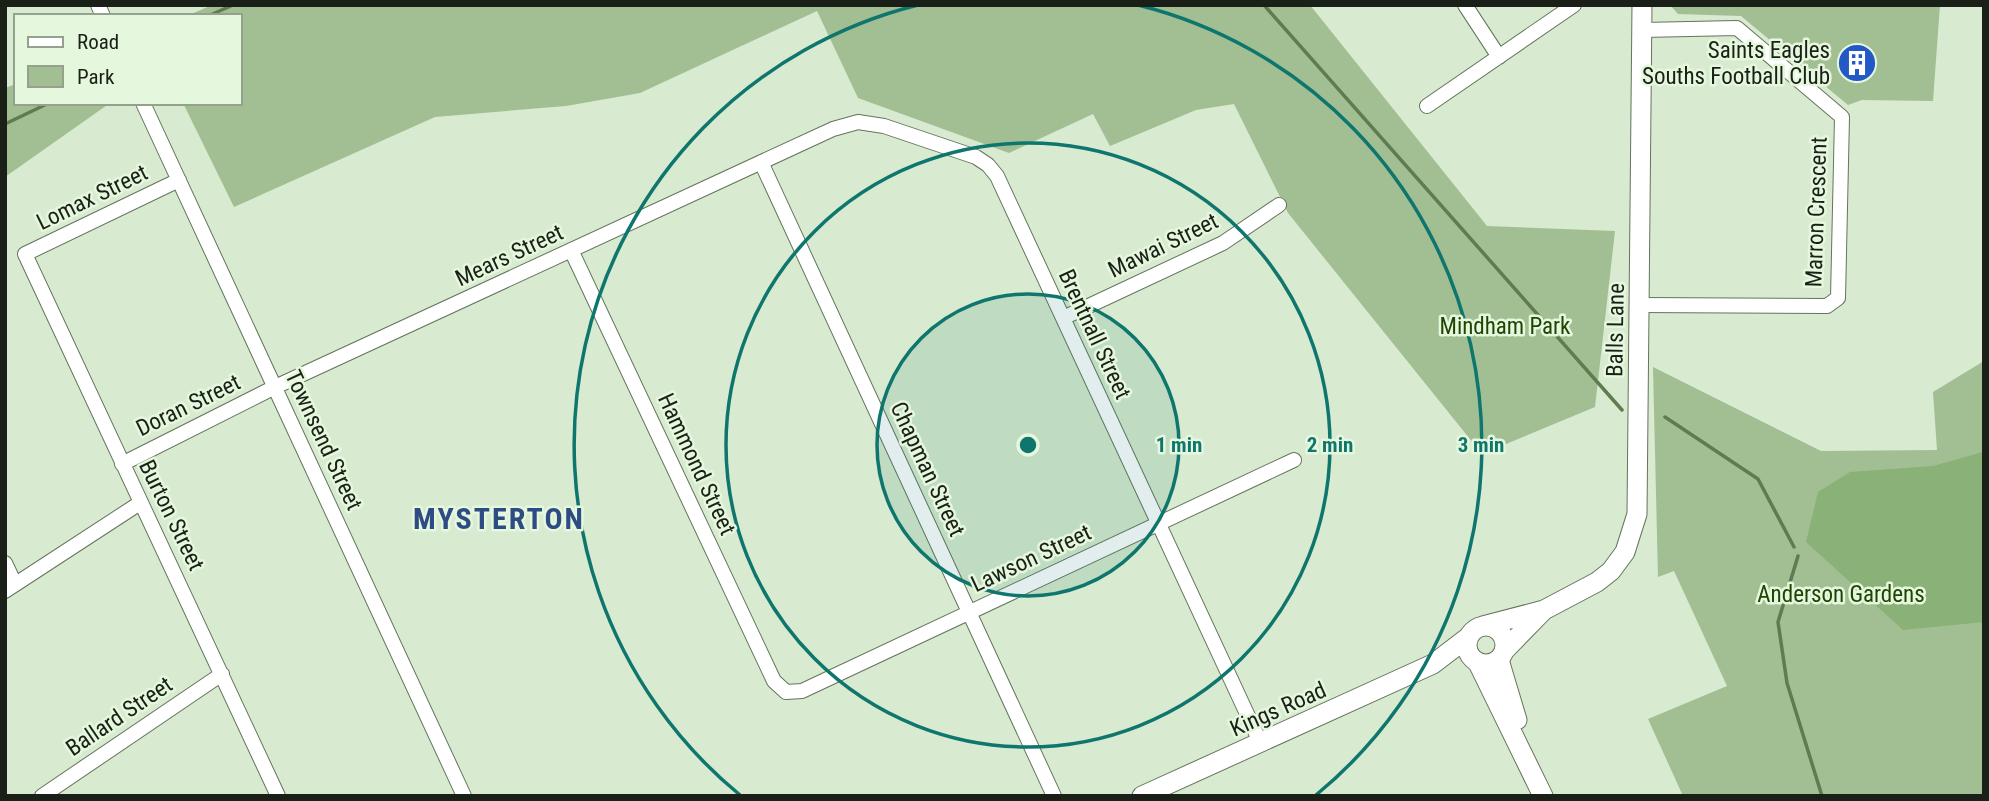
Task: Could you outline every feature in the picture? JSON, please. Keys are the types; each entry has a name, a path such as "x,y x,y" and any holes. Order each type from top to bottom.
{"main road":[{"name":"Balls Lane","path":"1483,626 1544,610 1611,572 1630,541 1637,514 1642,5"},
{"name":"Balls Lane","path":"1502,655 1544,610"},
{"path":"1532,771 1502,655 1504,638 1495,628 1483,626 1471,632 1466,646 1544,796"},
{"name":"Kings Road","path":"1142,796 1433,664 1467,638"},
{"path":"1475,661 1492,664 1502,655"},
{"name":"Kings Road","path":"1433,664 1475,661"}],"street":[{"path":"1465,5 1499,57"},
{"path":"1427,106 1574,5"},
{"name":"Marron Crescent","path":"1640,305 1827,306 1838,298 1842,117 1737,28 1643,30"},
{"name":"Townsend Street","path":"144,105 464,796"},
{"name":"Brentnall Street","path":"761,162 833,129 858,122 884,126 976,157 988,165 997,176 1261,744"},
{"name":"Mears Street","path":"275,387 572,252 761,162"},
{"name":"Chapman Street","path":"761,162 1054,796"},
{"name":"Lomax Street","path":"25,254 178,180"},
{"name":"Mawai Street","path":"1063,318 1223,243 1279,205"},
{"name":"Hammond Street","path":"572,252 774,681 786,692"},
{"name":"Burton Street","path":"25,254 278,796"},
{"name":"Doran Street","path":"122,464 275,387"},
{"name":"Lawson Street","path":"786,692 802,691 1294,460"},
{"path":"5,563 10,587 141,503"},
{"name":"Ballard Street","path":"42,796 222,674"}],"green space":[{"name":"Mindham Park","path":"212,5 1310,5 1487,226 1615,231 1595,407 1482,454 1288,213 1234,104 1196,110 1110,146 1093,114 1009,153 858,98 817,11 640,93 566,106 435,117 234,207 184,105 242,105 242,14 192,14"},
{"path":"1670,5 1940,5 1933,101 1862,100 1848,105 1741,16 1678,14"},
{"path":"14,85 14,105 107,105 5,177 5,88"},
{"name":"Anderson Gardens","path":"1984,361 1984,796 1683,796 1648,719 1727,686 1674,571 1658,577 1653,367 1821,451 1937,450 1933,392"},
{"path":"1983,452 1984,622 1903,630 1806,542 1818,492 1850,472 1933,466"}],"waterway":[{"path":"213,14 233,5"},
{"path":"1264,5 1622,410"},
{"path":"5,124 45,105"},
{"path":"1665,417 1758,479 1794,547"},
{"path":"1798,556 1778,622 1787,683 1822,796"}],"place":[{"name":"Saints Eagles Souths Football Club","path":"1857,63"}],"district":[{"name":"MYSTERTON","path":"499,519"}]}
